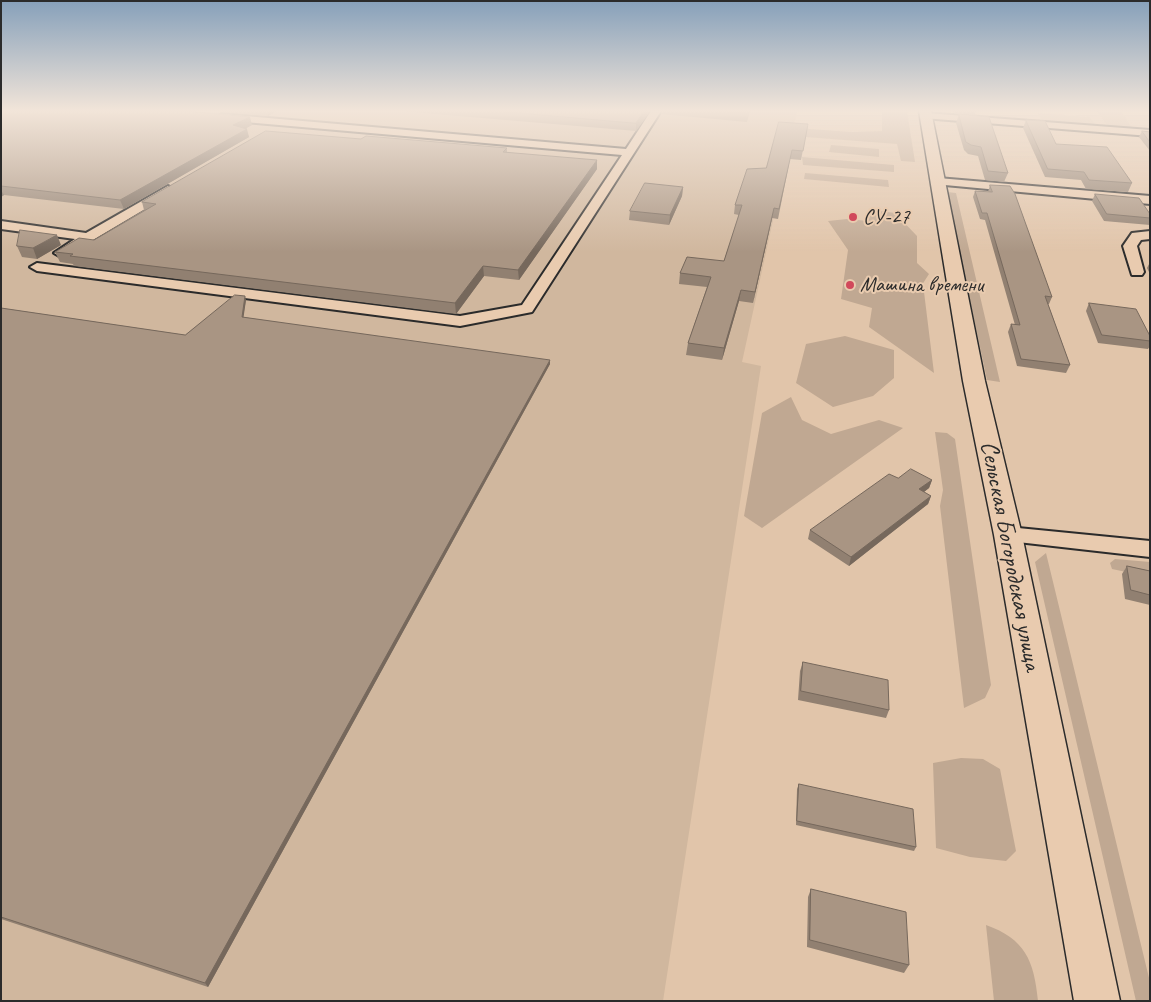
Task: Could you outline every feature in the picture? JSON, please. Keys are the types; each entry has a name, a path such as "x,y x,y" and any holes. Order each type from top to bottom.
{"main road":[{"name":"Сельская Богородская улица","path":"934,158 974,381 1008,535 1097,1001"}],"lane":[{"path":"182,182 37,267 460,321 527,309 627,158"},
{"path":"938,182 1150,200"},
{"path":"1,225 88,237"},
{"path":"1137,272 1130,246 1137,236 1150,235"},
{"path":"1008,535 1150,549"}],"shaded area":[{"path":"1,158 787,158 742,362 761,366 663,1001 1,1001"},
{"path":"802,158 811,158 894,165 894,172 803,165"},
{"path":"900,158 914,158 915,162 901,161"},
{"path":"805,173 888,180 889,187 804,179"},
{"path":"947,192 956,193 1000,382 987,380"},
{"path":"872,210 895,213 917,236 917,263 929,274 920,288 924,292 934,373 869,327 872,308 841,299 848,250 828,221 847,219 868,221"},
{"path":"845,336 894,350 894,378 873,396 833,407 796,383 806,344"},
{"path":"791,397 802,420 831,434 879,420 903,428 762,528 744,516 762,413"},
{"path":"935,432 947,433 955,439 991,685 985,698 964,708 940,506 943,490"},
{"path":"1046,553 1150,982 1150,1001 1136,1001 1035,562"},
{"path":"1115,559 1150,562 1150,577 1112,569 1110,563"},
{"path":"961,758 983,759 1000,769 1016,851 1006,861 970,857 936,848 933,763"},
{"path":"986,925 1010,937 1019,944 1034,974 1038,1001 994,1001"}],"building":[{"path":"1,158 196,158 120,200 1,186"},
{"path":"219,158 571,158 597,160 518,270 483,266 455,303 70,256 73,254 55,252 79,238 94,240 156,204 142,202"},
{"path":"769,158 790,158 779,209 774,208 755,292 741,290 724,348 688,343 711,277 680,273 687,257 724,261 742,205 735,205 747,169 766,168"},
{"path":"984,158 1003,158 1008,173 988,171"},
{"path":"1043,158 1114,158 1132,183 1089,180 1084,172 1048,169"},
{"path":"645,183 683,187 670,215 630,211"},
{"path":"990,185 1010,186 1015,194 1052,297 1045,296 1070,365 1021,359 1011,324 1020,325 987,213 982,213 975,191 992,192"},
{"path":"1095,194 1139,198 1150,214 1150,218 1107,214"},
{"path":"20,230 57,235 33,248 17,246"},
{"path":"235,295 245,296 242,317 550,360 205,983 1,917 1,308 185,335"},
{"path":"1089,303 1136,309 1150,336 1150,341 1102,335"},
{"path":"911,469 932,480 919,489 931,496 851,557 810,530 889,474 898,478"},
{"path":"1127,566 1150,571 1150,595 1131,590"},
{"path":"803,662 888,680 889,710 801,691"},
{"path":"799,784 913,809 916,847 797,821"},
{"path":"811,889 906,912 909,965 810,940"}],"place":[{"name":"СУ-27","path":"853,217"},
{"name":"Машина времени","path":"850,285"}]}
